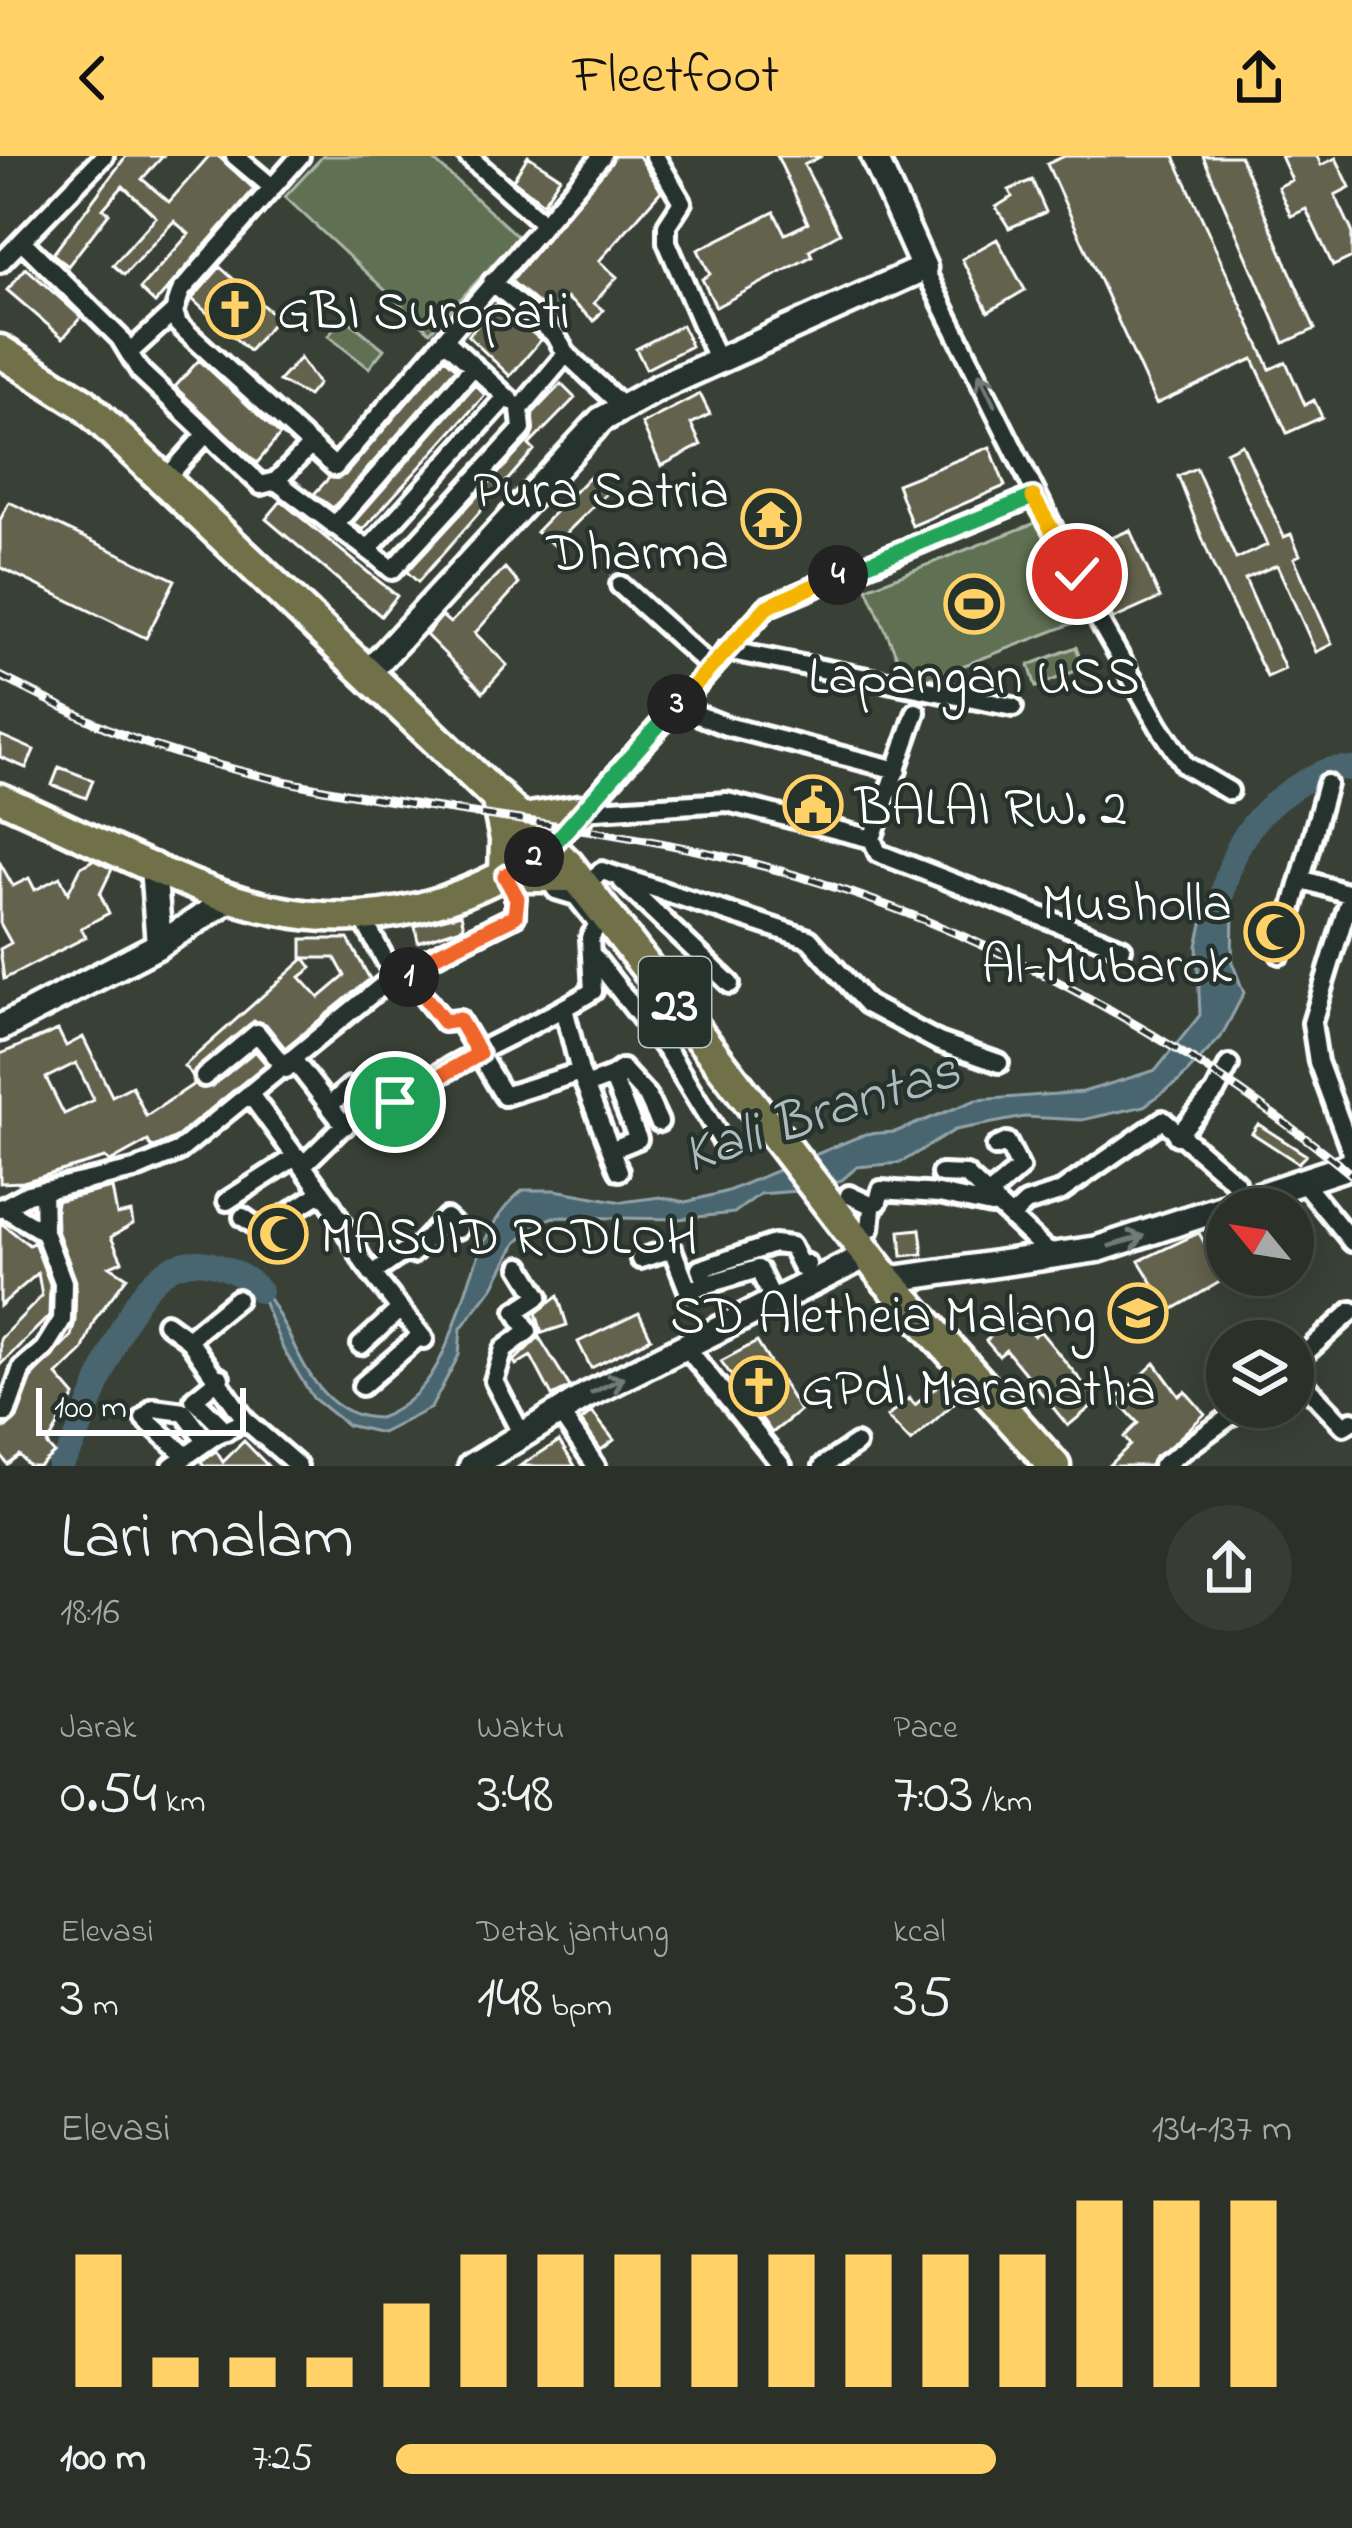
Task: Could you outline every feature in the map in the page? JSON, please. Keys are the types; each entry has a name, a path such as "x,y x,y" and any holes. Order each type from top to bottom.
{"highway":[{"name":"23","path":"0,351 69,392 366,675 412,703 523,820 773,1128 837,1194 863,1246 887,1280 1054,1466"},
{"path":"497,796 506,839 505,876 565,869 566,842 580,811"},
{"path":"523,820 580,811"}],"main road":[{"path":"0,798 228,901 263,910 363,919 401,914 505,876"}],"street":[{"path":"0,263 104,156"},
{"path":"235,156 272,187"},
{"path":"130,352 174,312 181,291 300,156"},
{"path":"468,156 544,224"},
{"path":"655,156 682,202 667,225 667,242 692,291 719,364"},
{"path":"874,156 924,268 1097,617 1178,756 1192,771 1229,791"},
{"path":"174,312 178,324 333,466 339,464 599,157"},
{"path":"22,241 130,352 140,371 261,485 276,482 311,445"},
{"path":"366,675 416,629 578,441 622,406 924,268"},
{"path":"492,282 556,336 566,354 622,406"},
{"path":"276,482 392,571 398,569 522,429 513,403 445,340"},
{"path":"372,553 372,545 566,354"},
{"path":"334,526 474,367"},
{"path":"162,484 205,435"},
{"path":"580,811 726,650 780,600 1036,495"},
{"path":"620,586 711,667"},
{"path":"726,650 1013,707"},
{"path":"676,706 726,726 898,770"},
{"path":"916,712 872,839 878,853 1122,948"},
{"path":"1280,954 1328,784"},
{"path":"580,811 717,801 872,839"},
{"path":"153,866 159,945"},
{"path":"395,1102 565,1012 593,991 590,938 598,924 576,896 556,890 565,869 617,876 808,940 867,1004 939,1042 999,1063"},
{"path":"1,1208 44,1190 134,1170 179,1151 252,1097 399,973 515,916 517,898 505,876"},
{"path":"617,876 730,984"},
{"path":"1301,879 1352,894 1312,1023 1318,1062 1352,1154"},
{"path":"0,1028 159,945 228,901"},
{"path":"363,919 399,973 444,1022 459,1020 504,1096 612,1076 622,1069 664,1120 635,1132"},
{"path":"594,956 670,1055 723,1142"},
{"path":"565,1012 583,1079 619,1171"},
{"path":"204,1077 257,1033 345,1126"},
{"path":"1177,1136 1215,1092 1229,1065"},
{"path":"611,1150 638,1139 612,1076"},
{"path":"227,1202 300,1161 345,1126 375,1095 369,1087 378,1081"},
{"path":"329,1106 350,1087"},
{"path":"252,1097 322,1192 372,1274 422,1337 362,1386"},
{"path":"472,1466 560,1411 775,1303 863,1246 881,1190 910,1190 1002,1206 1026,1204 1060,1192 1163,1120 1177,1136 1201,1148 1237,1188"},
{"path":"996,1147 1007,1142 1019,1168 1002,1206"},
{"path":"1285,1188 1352,1165"},
{"path":"940,1174 958,1172 1002,1206 1037,1247 1046,1246 1053,1258"},
{"path":"1303,1182 1352,1242"},
{"path":"44,1190 44,1232 61,1275 64,1306 44,1349"},
{"path":"243,1217 256,1227 267,1227 322,1192"},
{"path":"837,1194 875,1206"},
{"path":"1,1208 44,1232"},
{"path":"887,1280 1053,1258 1136,1239 1206,1215"},
{"path":"372,1274 404,1252 412,1254 446,1218 458,1229"},
{"path":"706,1286 700,1269 774,1244 791,1246 802,1268 807,1264"},
{"path":"640,1259 672,1249 688,1290 758,1269 775,1303"},
{"path":"521,1267 539,1296 516,1310 527,1331 504,1349 494,1381 521,1432"},
{"path":"188,1339 237,1299"},
{"path":"361,1345 399,1310"},
{"path":"1314,1348 1352,1311"},
{"path":"166,1324 188,1339 220,1378 246,1421 298,1466"},
{"path":"0,1413 6,1413 22,1367 70,1336"},
{"path":"686,1347 782,1466"},
{"path":"220,1378 194,1399 226,1432"},
{"path":"1314,1392 1344,1426 1352,1420"},
{"path":"206,1441 184,1412 154,1408 144,1418 179,1460 246,1421"},
{"path":"560,1411 596,1466"},
{"path":"1162,1466 1214,1428"},
{"path":"823,1466 856,1444"}],"green space":[{"path":"323,156 429,156 518,237 430,332 285,197"},
{"path":"344,317 384,349 369,368 328,336"},
{"name":"Lapangan USS","path":"1038,522 1082,620 910,686 867,588"},
{"path":"1076,647 1083,668 1036,687 1029,665"}],"water":[{"path":"1233,910 1232,962 1244,993 1221,1037 1179,1081 1144,1106 1082,1120 1025,1117 955,1130 900,1163 857,1167 842,1180 810,1190 760,1194 734,1213 678,1219 553,1217 516,1243 493,1287 461,1328 459,1355 431,1408 382,1433 347,1425 313,1398 283,1349 261,1296 232,1278 237,1266 257,1282 312,1378 329,1398 351,1412 379,1418 409,1400 431,1375 447,1345 483,1245 500,1215 523,1190 555,1190 622,1202 660,1197 686,1202 728,1191 865,1134 895,1132 976,1100 1083,1092 1156,1070 1200,1015 1197,946 1204,915"}],"building":[{"path":"126,156 163,156 142,179 169,202 209,156 218,156 254,189 155,303 140,289 189,234 174,221 124,275 113,265 156,217 123,186 103,209 109,213 68,266 53,254"},
{"path":"528,156 560,177 543,203 513,180"},
{"path":"614,156 639,156 661,191 599,261 617,277 594,303 603,310 594,321 567,298 551,315 511,281"},
{"path":"777,156 822,156 804,165 840,233 809,250 812,256 716,307 702,279 710,274 698,250 774,212 785,234 808,223"},
{"path":"1065,156 1174,156 1270,369 1286,362 1305,405 1314,400 1322,417 1287,433 1253,359 1156,404 1047,164"},
{"path":"1203,156 1240,156 1315,329 1284,343"},
{"path":"1281,156 1317,156 1321,165 1336,158 1350,187 1335,195 1352,231 1352,257 1333,266 1306,209 1291,216 1278,187 1292,180"},
{"path":"1032,180 1046,212 1009,228 996,207 1012,197 1009,190"},
{"path":"997,239 1025,290 988,312 962,259"},
{"name":"GBI Suropati","path":"220,267 277,318 249,351 192,299"},
{"path":"26,268 81,317 63,338 7,290"},
{"path":"497,303 541,340 510,376 468,336"},
{"path":"682,325 691,346 646,369 636,349"},
{"path":"300,358 318,384 308,396 279,381"},
{"path":"445,358 456,368 333,508 314,494 329,478 345,475"},
{"path":"199,360 280,435 257,463 175,387"},
{"path":"561,384 575,398 529,445 534,450 418,582 407,572 531,438 533,413"},
{"path":"475,385 485,395 363,530 353,523"},
{"path":"700,394 710,414 691,424 701,445 661,466 642,424"},
{"path":"1242,444 1284,537 1291,534 1300,555 1294,558 1332,644 1316,652 1277,565 1245,579 1285,669 1267,677 1214,568 1178,476 1196,468 1236,559 1267,545 1226,452"},
{"path":"990,447 1005,486 912,526 897,484"},
{"path":"589,477 607,493 554,545 536,532"},
{"path":"281,501 397,596 381,616 266,519"},
{"path":"9,502 175,580 146,638 0,567 0,520"},
{"path":"1130,530 1160,598 1113,619 1083,550"},
{"path":"505,568 519,584 475,633 507,665 483,692 426,635 442,616 450,623"},
{"path":"0,735 34,750 26,768 0,757"},
{"path":"59,767 93,780 86,798 52,785"},
{"path":"93,860 112,869 100,894 109,913 81,928 86,937 4,979 0,949 11,943 0,923 0,863 13,886 29,878 35,890 60,877 68,893 81,867"},
{"path":"461,914 464,927 418,942 415,926"},
{"path":"302,939 348,939 370,979 285,1048 266,1024 254,1021 192,1075 184,1066 305,958","holes":["305,958 335,958 345,976 319,998 300,977 312,968"]},
{"path":"58,1030 66,1046 83,1037 112,1096 132,1086 146,1116 194,1084 211,1087 255,1051 266,1064 178,1136 152,1148 148,1141 110,1162 105,1158 23,1182 0,1183 0,1054","holes":["76,1063 94,1100 64,1114 46,1078"]},
{"path":"1258,1124 1306,1155 1298,1163 1252,1133"},
{"path":"112,1188 117,1215 131,1212 133,1224 111,1237 122,1261 110,1266 127,1277 95,1319 82,1351 57,1375 75,1396 47,1445 54,1453 39,1466 29,1466 19,1455 7,1464 0,1454 0,1426 6,1428 17,1418 33,1375 71,1336 75,1321 76,1281 57,1230 56,1201"},
{"path":"0,1222 29,1245 34,1242 50,1284 49,1316 0,1365 0,1339 42,1296 38,1273 0,1306"},
{"path":"920,1229 923,1254 902,1256 900,1231"},
{"path":"1199,1233 1206,1245 1206,1290 1170,1311 1139,1261"},
{"path":"558,1296 567,1325 542,1333 536,1313"},
{"path":"639,1313 651,1338 591,1368 578,1342"},
{"path":"1015,1315 1034,1336 1040,1331 1098,1401 1068,1426 1006,1350 999,1356 986,1341"},
{"path":"539,1337 570,1387 552,1396 531,1356 516,1365 514,1361"},
{"name":"GPdI Maranatha","path":"757,1342 800,1411 772,1433 721,1361"},
{"path":"1155,1363 1179,1396 1185,1391 1205,1414 1149,1466 1108,1466 1130,1445 1124,1437 1138,1423 1116,1399"},
{"path":"948,1377 964,1394 911,1442 887,1417 909,1398 915,1405"},
{"path":"592,1412 614,1440 601,1450 581,1421"},
{"path":"244,1441 268,1466 204,1466 201,1461 216,1451 223,1462"},
{"path":"559,1441 575,1466 520,1466"}],"waterway":[{"name":"Kali Brantas","path":"1214,943 1228,871 1247,832 1278,799 1300,784 1319,773 1352,769"},
{"name":"Kali Brantas","path":"59,1466 116,1340 155,1280 181,1264 212,1264 238,1274 260,1291"}],"railway":[{"path":"0,676 117,732 226,767 366,797 718,855 888,906 1053,979 1132,1023 1209,1070 1352,1175"}],"place":[{"name":"GBI Suropati","path":"235,309"},
{"name":"Pura Satria Dharma","path":"771,519"},
{"name":"Lapangan USS","path":"974,604"},
{"name":"BALAI RW. 2","path":"813,805"},
{"name":"Musholla Al-Mubarok","path":"1274,932"},
{"name":"MASJID RODLOH","path":"278,1234"},
{"name":"SD Aletheia Malang","path":"1138,1313"},
{"name":"GPdI Maranatha","path":"759,1386"}],"route":[{"path":"395,1102 451,1065 479,1054 459,1020 444,1022 404,971 515,916 517,898 505,876 551,847 767,607 1036,495 1077,574"}]}
